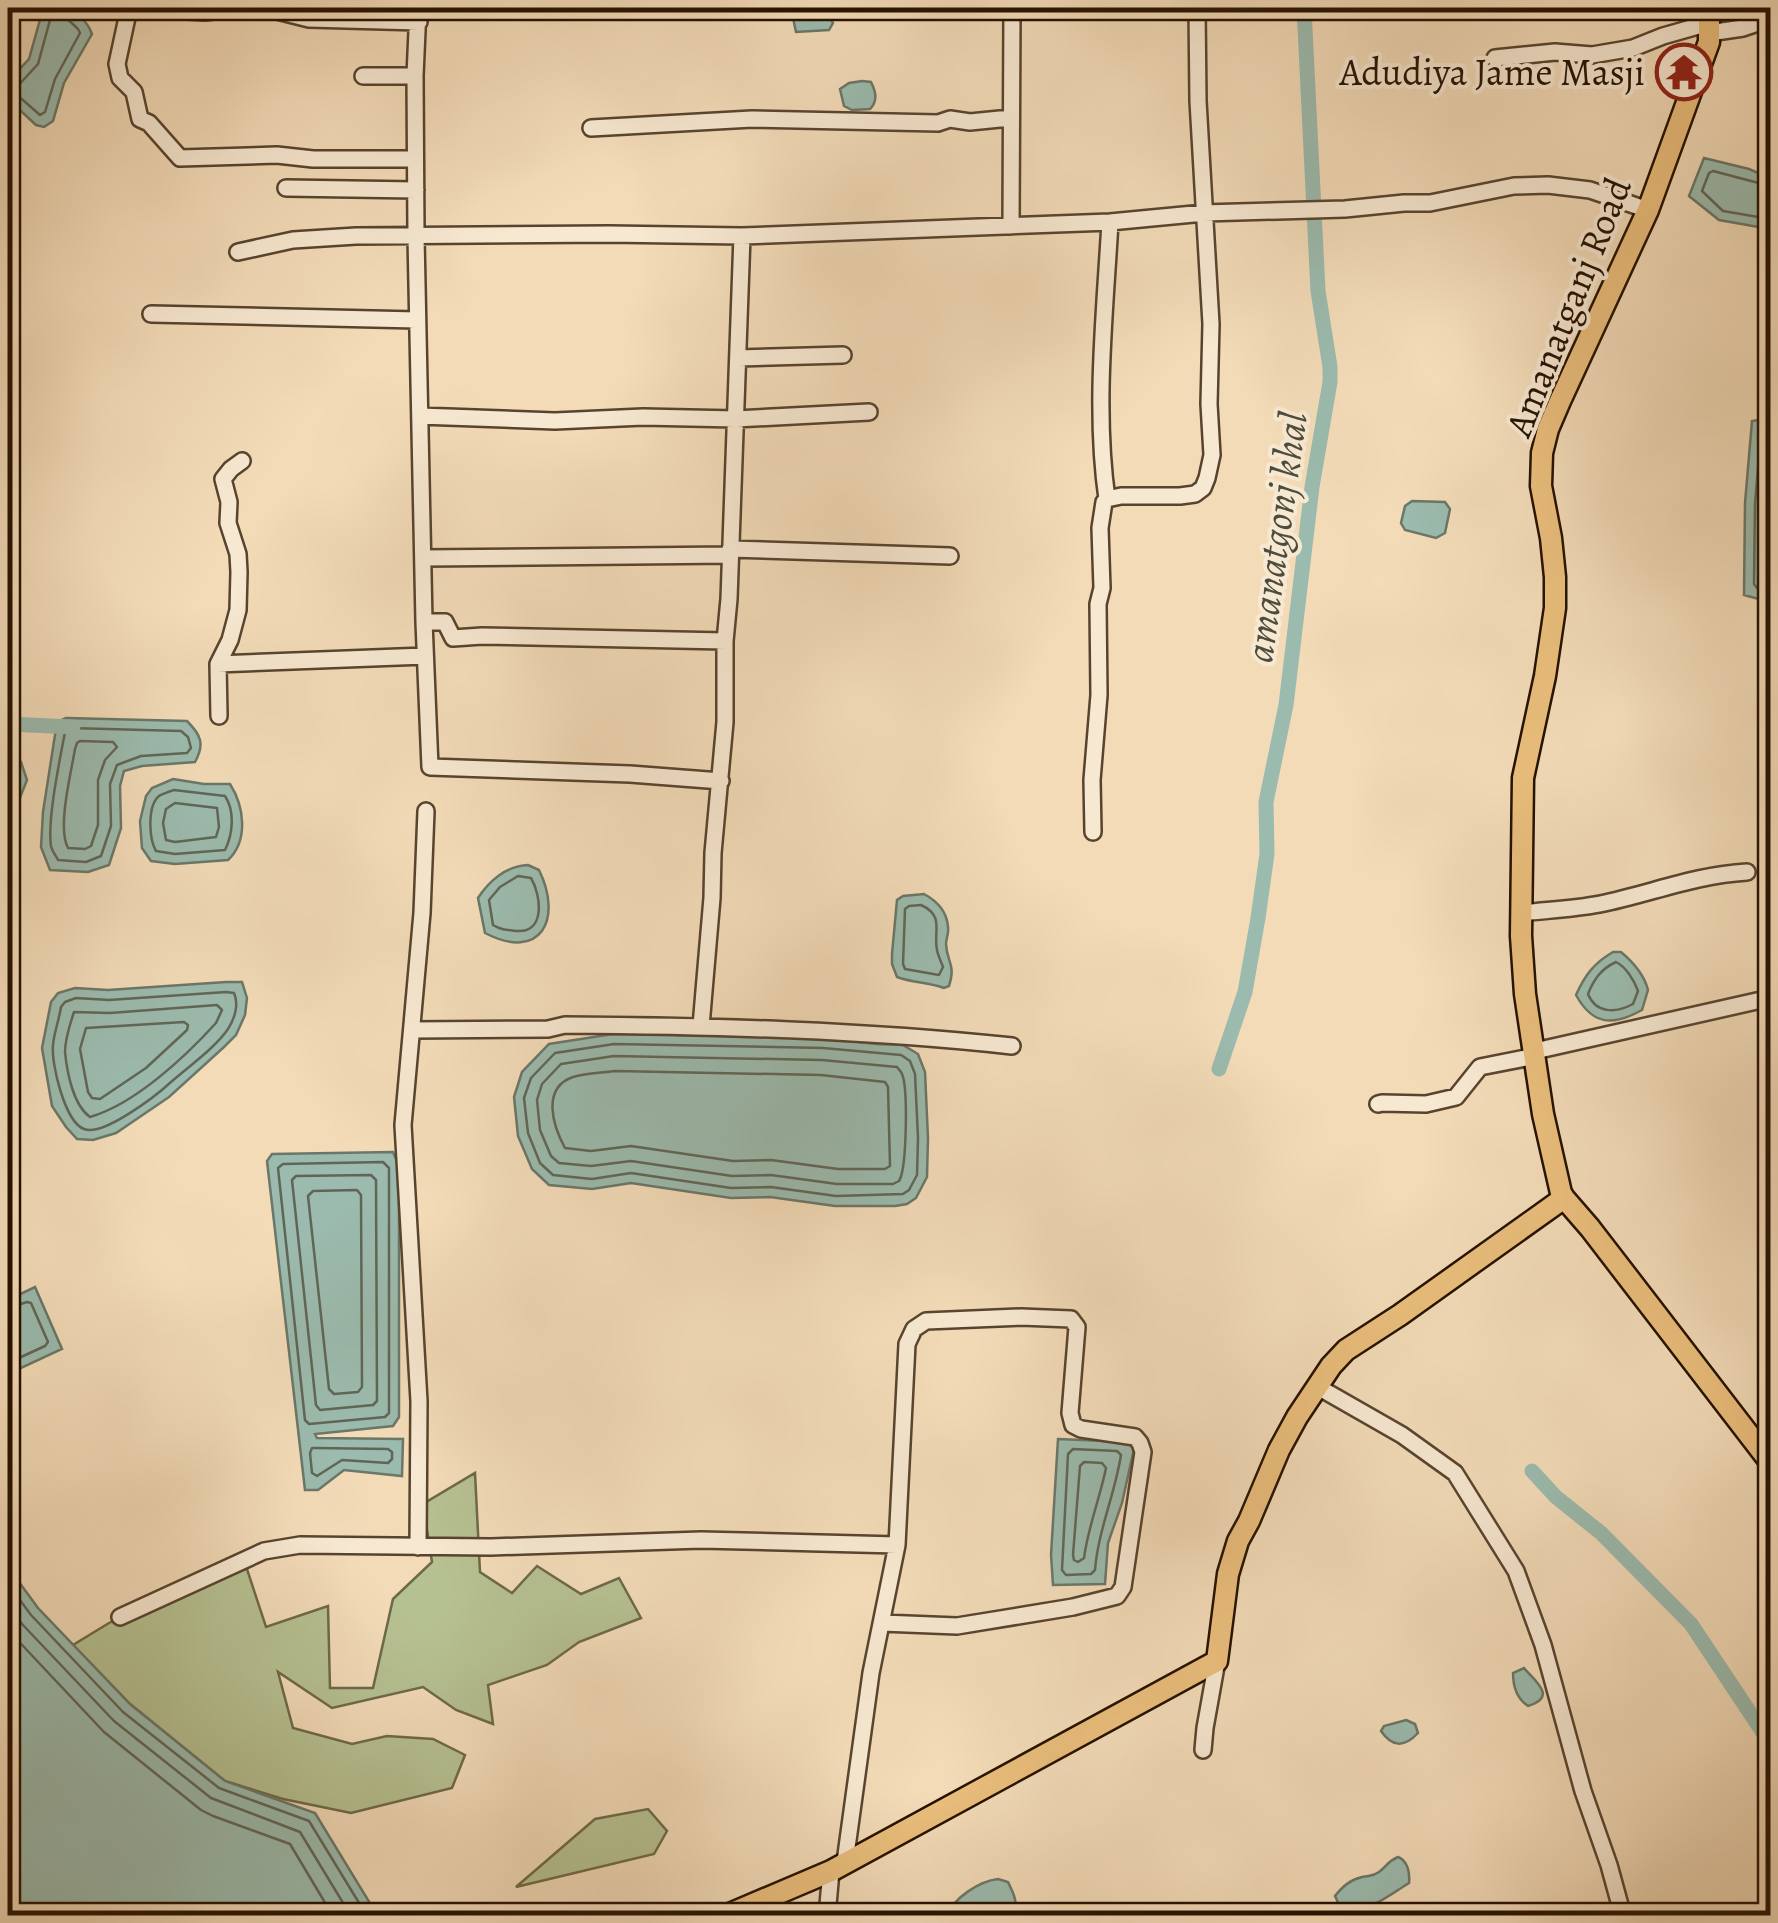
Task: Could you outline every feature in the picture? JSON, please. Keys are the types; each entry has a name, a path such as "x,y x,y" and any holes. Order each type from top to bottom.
{"main road":[{"name":"Amanatganj Road","path":"1709,21 1709,42 1648,210 1560,401 1542,454 1541,486 1551,538 1555,608 1523,778 1520,913 1525,994 1543,1114 1561,1193 1770,1462"},
{"path":"725,1916 838,1866 1217,1661 1228,1574 1238,1541 1279,1450 1331,1366 1346,1350 1564,1198"}],"street":[{"path":"415,159 313,159 277,154 180,158 140,119 134,92 120,78 116,64 128,12 132,8 277,12 322,20 418,15 416,237 430,767 720,781"},
{"path":"1011,226 1012,8"},
{"path":"1107,499 1196,494 1203,488 1212,455 1211,324 1198,100 1197,8"},
{"path":"1496,58 1555,52 1592,55 1633,48 1709,21 1743,28 1770,19"},
{"path":"363,76 415,76"},
{"path":"591,128 752,119 938,123 950,119 970,122 1010,118"},
{"path":"238,252 293,240 356,236 742,236 1110,222 1204,213 1430,203 1486,190 1548,185 1590,190 1648,210"},
{"path":"286,188 416,190"},
{"path":"1094,832 1092,780 1099,695 1098,604 1102,588 1100,528 1107,499 1102,352 1110,222"},
{"path":"701,1026 726,722 725,640 742,236"},
{"path":"151,314 418,320"},
{"path":"738,358 843,355"},
{"path":"420,416 736,419 869,412"},
{"path":"219,716 218,664 238,610 240,572 223,480 242,461"},
{"path":"422,558 730,552 950,556"},
{"path":"424,622 446,622 452,638 725,640"},
{"path":"218,664 425,656"},
{"path":"418,1548 419,1402 403,1126 422,913 426,810"},
{"path":"1520,913 1600,904 1688,880 1746,872"},
{"path":"1378,1104 1426,1104 1456,1097 1480,1066 1770,998"},
{"path":"413,1030 701,1026 896,1035 1012,1046"},
{"path":"828,1916 871,1673 897,1546 907,1344 914,1329 926,1322 1021,1317 1071,1319 1077,1327 1070,1413 1073,1424 1081,1429 1135,1436 1143,1452 1123,1588 1117,1596 1073,1607 956,1626 882,1623"},
{"path":"1318,1387 1402,1436 1455,1473 1516,1571 1543,1645 1623,1916"},
{"path":"120,1617 264,1551 300,1545 418,1548 701,1540 897,1546"},
{"path":"1203,1750 1217,1661"}],"green space":[{"path":"475,1473 480,1572 512,1593 537,1566 581,1594 619,1578 641,1618 579,1642 547,1665 488,1685 493,1724 456,1710 423,1687 332,1708 278,1672 293,1728 352,1744 387,1736 433,1739 465,1755 452,1788 351,1813 283,1799 225,1781 130,1704 73,1645 243,1557 266,1627 328,1606 330,1688 373,1688 393,1599 432,1562 423,1504"},
{"path":"648,1809 667,1831 654,1854 516,1887 595,1819"}],"water":[{"path":"47,8 74,13 85,21 92,34 64,83 53,121 44,127 36,125 8,99 8,81 29,59"},
{"path":"803,8 827,15 833,23 829,30 796,32 793,18"},
{"path":"862,81 873,86 873,106 852,110 844,106 840,89"},
{"path":"1704,158 1770,178 1770,229 1719,220 1689,196"},
{"path":"1770,418 1770,602 1744,595 1745,503 1752,421"},
{"path":"1412,501 1445,502 1450,509 1445,533 1436,538 1405,530 1401,523 1405,506"},
{"path":"66,718 187,721 200,740 195,762 124,771 120,786 121,828 109,865 88,872 50,870 41,847 57,722"},
{"path":"8,751 21,762 27,780 8,828"},
{"path":"173,779 230,784 239,802 242,833 228,860 175,864 151,861 142,848 140,821 146,796 152,788"},
{"path":"8,831 17,904 15,994 8,1008"},
{"path":"528,865 539,870 546,888 549,905 542,931 533,939 520,942 504,941 485,933 478,898 499,875"},
{"path":"924,894 946,916 952,973 949,986 944,988 897,977 892,964 897,900"},
{"path":"1613,952 1621,952 1634,964 1648,990 1642,1010 1622,1019 1604,1020 1589,1013 1576,995 1591,970"},
{"path":"242,982 247,998 236,1035 169,1097 116,1133 93,1140 77,1139 52,1106 42,1048 51,1002 58,993 75,988 108,990"},
{"path":"613,1034 824,1038 903,1045 918,1054 925,1072 927,1177 916,1198 895,1206 731,1198 631,1183 592,1189 549,1185 532,1169 518,1136 514,1097 522,1072 549,1044"},
{"path":"393,1152 399,1166 399,1417 393,1426 315,1434 317,1438 403,1439 402,1476 344,1470 318,1490 305,1490 267,1161 272,1154"},
{"path":"35,1287 62,1349 8,1374 8,1300"},
{"path":"1058,1439 1128,1442 1134,1449 1108,1543 1105,1584 1053,1585 1051,1555"},
{"path":"8,1567 38,1608 130,1704 225,1781 315,1813 381,1915 8,1915"},
{"path":"1524,1668 1543,1693 1542,1698 1528,1706 1518,1695 1513,1678 1513,1673"},
{"path":"1406,1720 1415,1724 1418,1733 1408,1741 1394,1743 1381,1731 1384,1726"},
{"path":"1398,1857 1408,1868 1409,1883 1368,1907 1341,1909 1335,1896 1344,1886 1377,1874"},
{"path":"998,1879 1008,1882 1014,1895 1015,1907 1010,1915 948,1915 968,1891"}],"waterway":[{"name":"amanatgonj khal","path":"1219,1069 1245,992 1258,918 1267,854 1266,802 1286,705 1312,487 1330,382 1318,291 1304,8"},
{"path":"8,724 73,727"},
{"path":"1532,1471 1556,1497 1601,1533 1691,1624 1770,1743"}],"place":[{"name":"Adudiya Jame Masji","path":"1684,72"}]}
